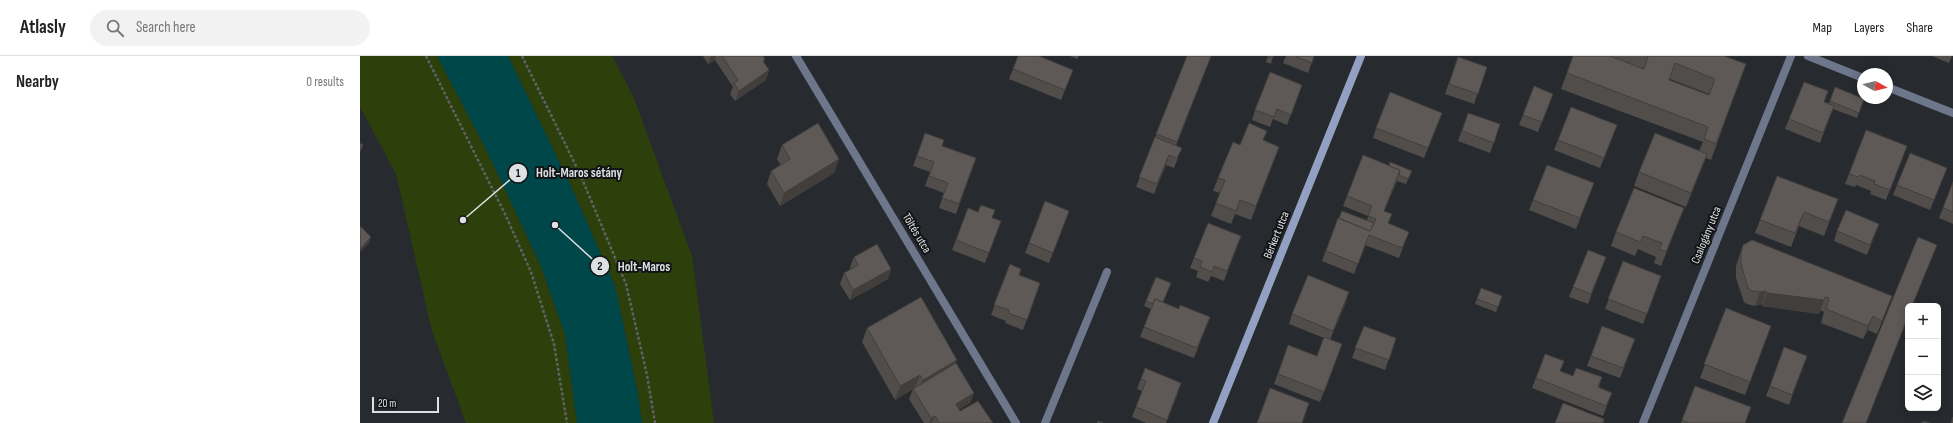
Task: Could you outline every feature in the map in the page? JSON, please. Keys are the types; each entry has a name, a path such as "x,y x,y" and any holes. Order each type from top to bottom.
{"street":[{"name":"Töltés utca","path":"796,56 1016,423"},
{"name":"Bérkert utca","path":"1213,423 1361,56"},
{"name":"Csalogány utca","path":"1643,423 1791,56"},
{"path":"1808,56 1857,76"},
{"path":"1893,89 1953,113"},
{"path":"1045,423 1107,272"}],"path":[{"path":"426,56 505,214 531,272 554,344 567,423"},
{"path":"522,56 580,174 626,284 647,375 655,423"}],"green space":[{"path":"360,56 437,56 485,147 541,266 565,334 577,423 466,423 432,331 396,174 360,107"},
{"path":"508,56 612,56 633,96 692,256 714,423 642,423 637,389 615,286 570,184"}],"water":[{"path":"437,56 508,56 570,184 615,286 637,389 642,423 577,423 565,334 541,266 485,147"}],"building":[{"path":"722,56 763,56 765,59 763,61 769,70 739,91 734,83 738,80"},
{"path":"1018,56 1039,56 1073,70 1065,90 1013,69"},
{"path":"1187,56 1211,56 1177,142 1156,134"},
{"path":"1295,56 1314,56 1312,63"},
{"path":"1573,56 1610,56 1644,69 1648,56 1724,56 1746,64 1716,144 1704,139 1708,127 1567,73","holes":["1675,63 1715,79 1709,95 1669,80"]},
{"path":"1458,57 1487,67 1478,94 1449,84"},
{"path":"1270,72 1302,85 1291,115 1277,109 1274,117 1255,110"},
{"path":"1804,82 1828,91 1824,102 1834,106 1823,133 1789,119"},
{"path":"1534,86 1553,94 1542,122 1523,115"},
{"path":"1835,87 1857,96 1857,104 1862,104 1859,113 1830,101"},
{"path":"1390,92 1442,113 1428,148 1376,128"},
{"path":"1571,107 1617,125 1604,158 1558,140"},
{"path":"1468,113 1500,124 1494,143 1462,131"},
{"path":"818,123 839,159 784,193 771,171 790,159 782,145"},
{"path":"1249,123 1267,131 1263,140 1279,147 1256,206 1240,200 1236,211 1216,203 1225,180 1218,178 1233,142 1240,145"},
{"path":"1866,130 1907,146 1890,190 1874,184 1875,181 1860,175 1858,177 1849,174"},
{"path":"925,133 944,140 942,146 976,158 959,204 942,198 948,183 929,176 934,162 917,156"},
{"path":"1655,133 1707,154 1691,193 1639,172"},
{"path":"1155,137 1182,148 1177,158 1169,155 1157,184 1139,177"},
{"path":"360,143 363,145 360,152"},
{"path":"1910,153 1947,168 1934,200 1897,185"},
{"path":"1363,155 1400,170 1384,211 1392,214 1388,223 1409,232 1402,248 1369,235 1358,264 1326,251 1338,218 1370,231 1376,219 1368,216 1372,206 1347,196"},
{"path":"1390,162 1412,171 1408,179 1399,175 1400,170 1389,166"},
{"path":"1547,165 1594,183 1580,218 1533,200"},
{"path":"1777,176 1838,199 1829,222 1804,212 1795,233 1760,220"},
{"path":"1953,182 1953,212 1943,208"},
{"path":"1634,188 1684,208 1666,252 1659,249 1662,243 1643,236 1640,242 1616,232"},
{"path":"1045,201 1069,211 1053,253 1029,243"},
{"path":"981,205 995,210 992,218 1001,221 989,253 956,240 968,208 978,212"},
{"path":"1846,210 1879,224 1870,245 1837,231"},
{"path":"1342,211 1374,223 1370,231 1339,218"},
{"path":"1208,223 1241,236 1227,271 1214,266 1212,272 1200,267 1202,261 1194,258"},
{"path":"360,226 371,237 360,249"},
{"path":"1918,237 1937,245 1913,303 1905,303 1905,325 1866,423 1842,423"},
{"path":"1752,240 1892,296 1882,321 1873,316 1868,326 1826,309 1829,298 1825,297 1824,300 1767,293 1766,291 1752,291 1748,288 1741,264 1741,253 1743,245"},
{"path":"877,244 891,269 853,290 844,273 858,265 854,257"},
{"path":"1588,250 1606,257 1591,294 1573,287"},
{"path":"1623,261 1661,276 1647,314 1608,299"},
{"path":"1010,264 1021,269 1019,275 1040,283 1027,320 1008,313 1009,310 994,305"},
{"path":"1308,275 1349,292 1333,331 1292,314"},
{"path":"1156,277 1171,283 1163,302 1155,299 1153,304 1146,301"},
{"path":"1481,288 1502,296 1498,307 1477,299"},
{"path":"921,297 957,360 923,380 920,375 900,386 867,328"},
{"path":"1155,299 1179,309 1180,305 1210,317 1197,348 1144,327"},
{"path":"1726,308 1771,326 1750,382 1704,364"},
{"path":"1364,326 1396,338 1389,360 1355,348"},
{"path":"1602,326 1635,339 1623,368 1591,356"},
{"path":"1324,337 1342,344 1324,392 1278,374 1288,345 1317,356"},
{"path":"1784,347 1807,356 1792,395 1770,386"},
{"path":"1545,354 1564,361 1560,371 1573,376 1576,368 1602,377 1598,387 1612,393 1606,406 1536,378"},
{"path":"956,363 974,393 956,404 960,411 978,401 993,423 939,423 935,416 931,418 913,389"},
{"path":"1145,368 1181,383 1167,420 1136,407 1146,381 1141,379"},
{"path":"1695,386 1751,407 1745,423 1689,423 1682,420"},
{"path":"1270,388 1309,403 1302,423 1257,423"},
{"path":"1563,403 1604,419 1603,423 1555,423"}],"place":[{"name":"Holt-Maros sétány","path":"463,220"},
{"name":"Holt-Maros","path":"555,225"}]}
